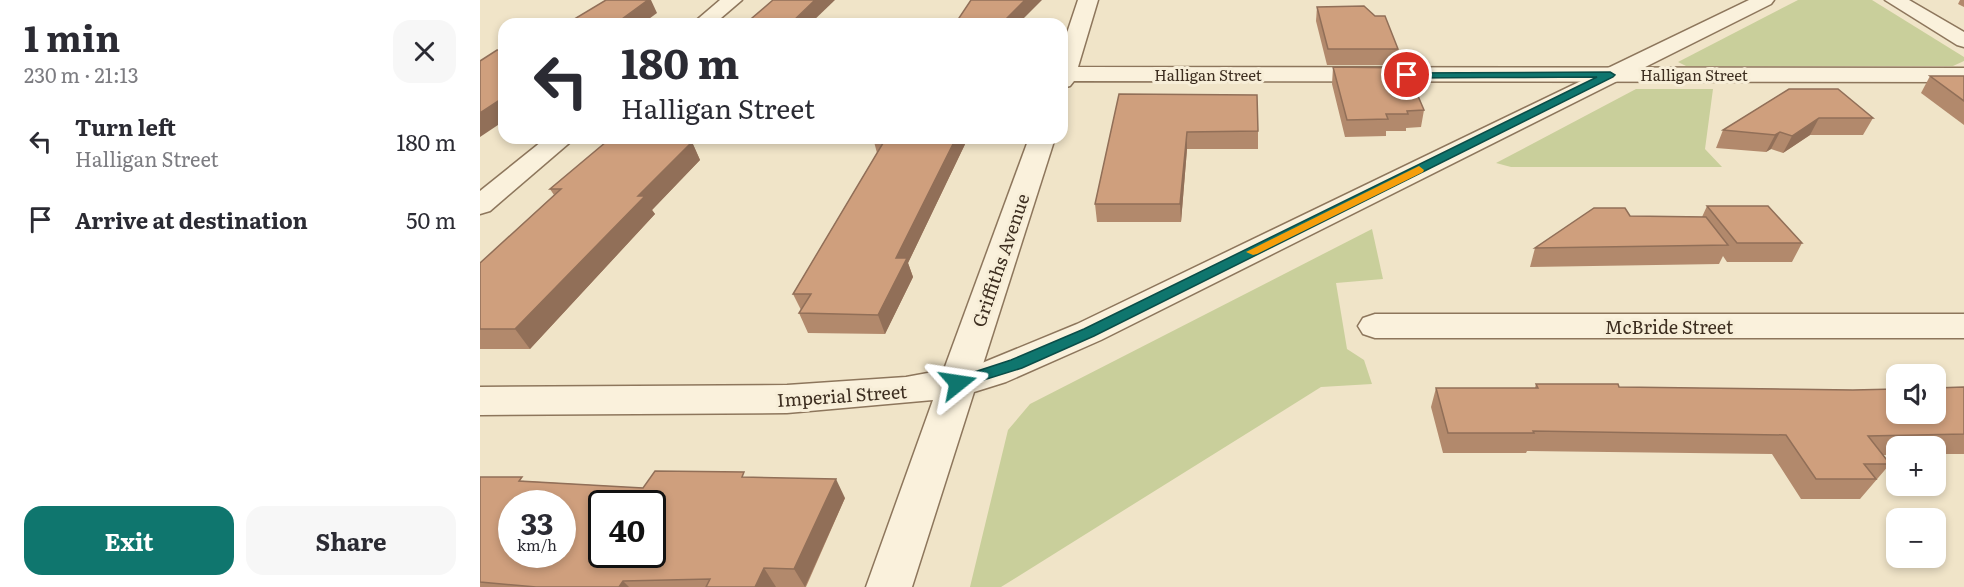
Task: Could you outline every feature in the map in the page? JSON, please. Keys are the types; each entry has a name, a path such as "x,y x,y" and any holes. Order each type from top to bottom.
{"street":[{"path":"710,18 732,0"},
{"path":"1068,62 1088,0"},
{"name":"Imperial Street","path":"480,400 787,399 906,391 958,383 1017,364 1089,332 1764,0"},
{"path":"1895,0 1964,41"},
{"name":"Halligan Street","path":"1068,78 1964,75"},
{"path":"480,205 555,144"},
{"name":"Griffiths Avenue","path":"889,587 1040,144"},
{"name":"McBride Street","path":"1375,326 1964,326"}],"green space":[{"path":"1798,0 1872,0 1964,57 1964,61 1953,66 1686,66 1678,62"},
{"path":"1636,89 1713,89 1705,149 1722,167 1511,167 1496,163"},
{"path":"1372,229 1383,279 1336,283 1347,349 1364,360 1372,384 1321,387 1001,587 970,587 1008,430 1030,404"}],"building":[{"path":"606,0 648,0 623,18 576,18"},
{"path":"773,0 815,0 796,18 752,18"},
{"path":"971,0 1025,0 1007,18 959,18"},
{"path":"1364,6 1375,16 1385,16 1398,49 1328,49 1317,7"},
{"path":"498,50 498,101 480,113 480,61"},
{"path":"1333,67 1406,68 1424,110 1407,111 1408,114 1386,114 1388,119 1347,120"},
{"path":"1930,76 1964,76 1964,101"},
{"path":"1789,89 1838,89 1873,118 1819,118 1792,136 1780,132 1775,135 1723,130"},
{"path":"1119,94 1257,95 1258,131 1187,132 1180,204 1095,204"},
{"path":"604,144 690,144 638,196 645,196 515,329 480,329 480,263 561,189 550,189"},
{"path":"882,144 953,144 896,258 907,258 878,315 799,313 811,294 793,294"},
{"path":"1707,206 1768,206 1802,243 1737,243"},
{"path":"1594,208 1625,208 1630,216 1706,217 1728,245 1535,248"},
{"path":"1536,384 1886,389 1886,424 1946,424 1946,388 1964,387 1964,434 1868,436 1886,459 1886,464 1864,464 1876,479 1816,479 1786,435 1533,431 1534,433 1448,433 1436,388 1538,388"},
{"path":"655,471 744,472 742,477 836,479 794,569 764,568 755,587 706,587 710,579 623,581 619,587 536,587 480,582 480,477 522,477 519,481 643,488"}],"slow traffic":[{"path":"1253,252 1419,170"}],"route":[{"path":"958,383 1017,364 1089,332 1610,75 1407,75"}]}
